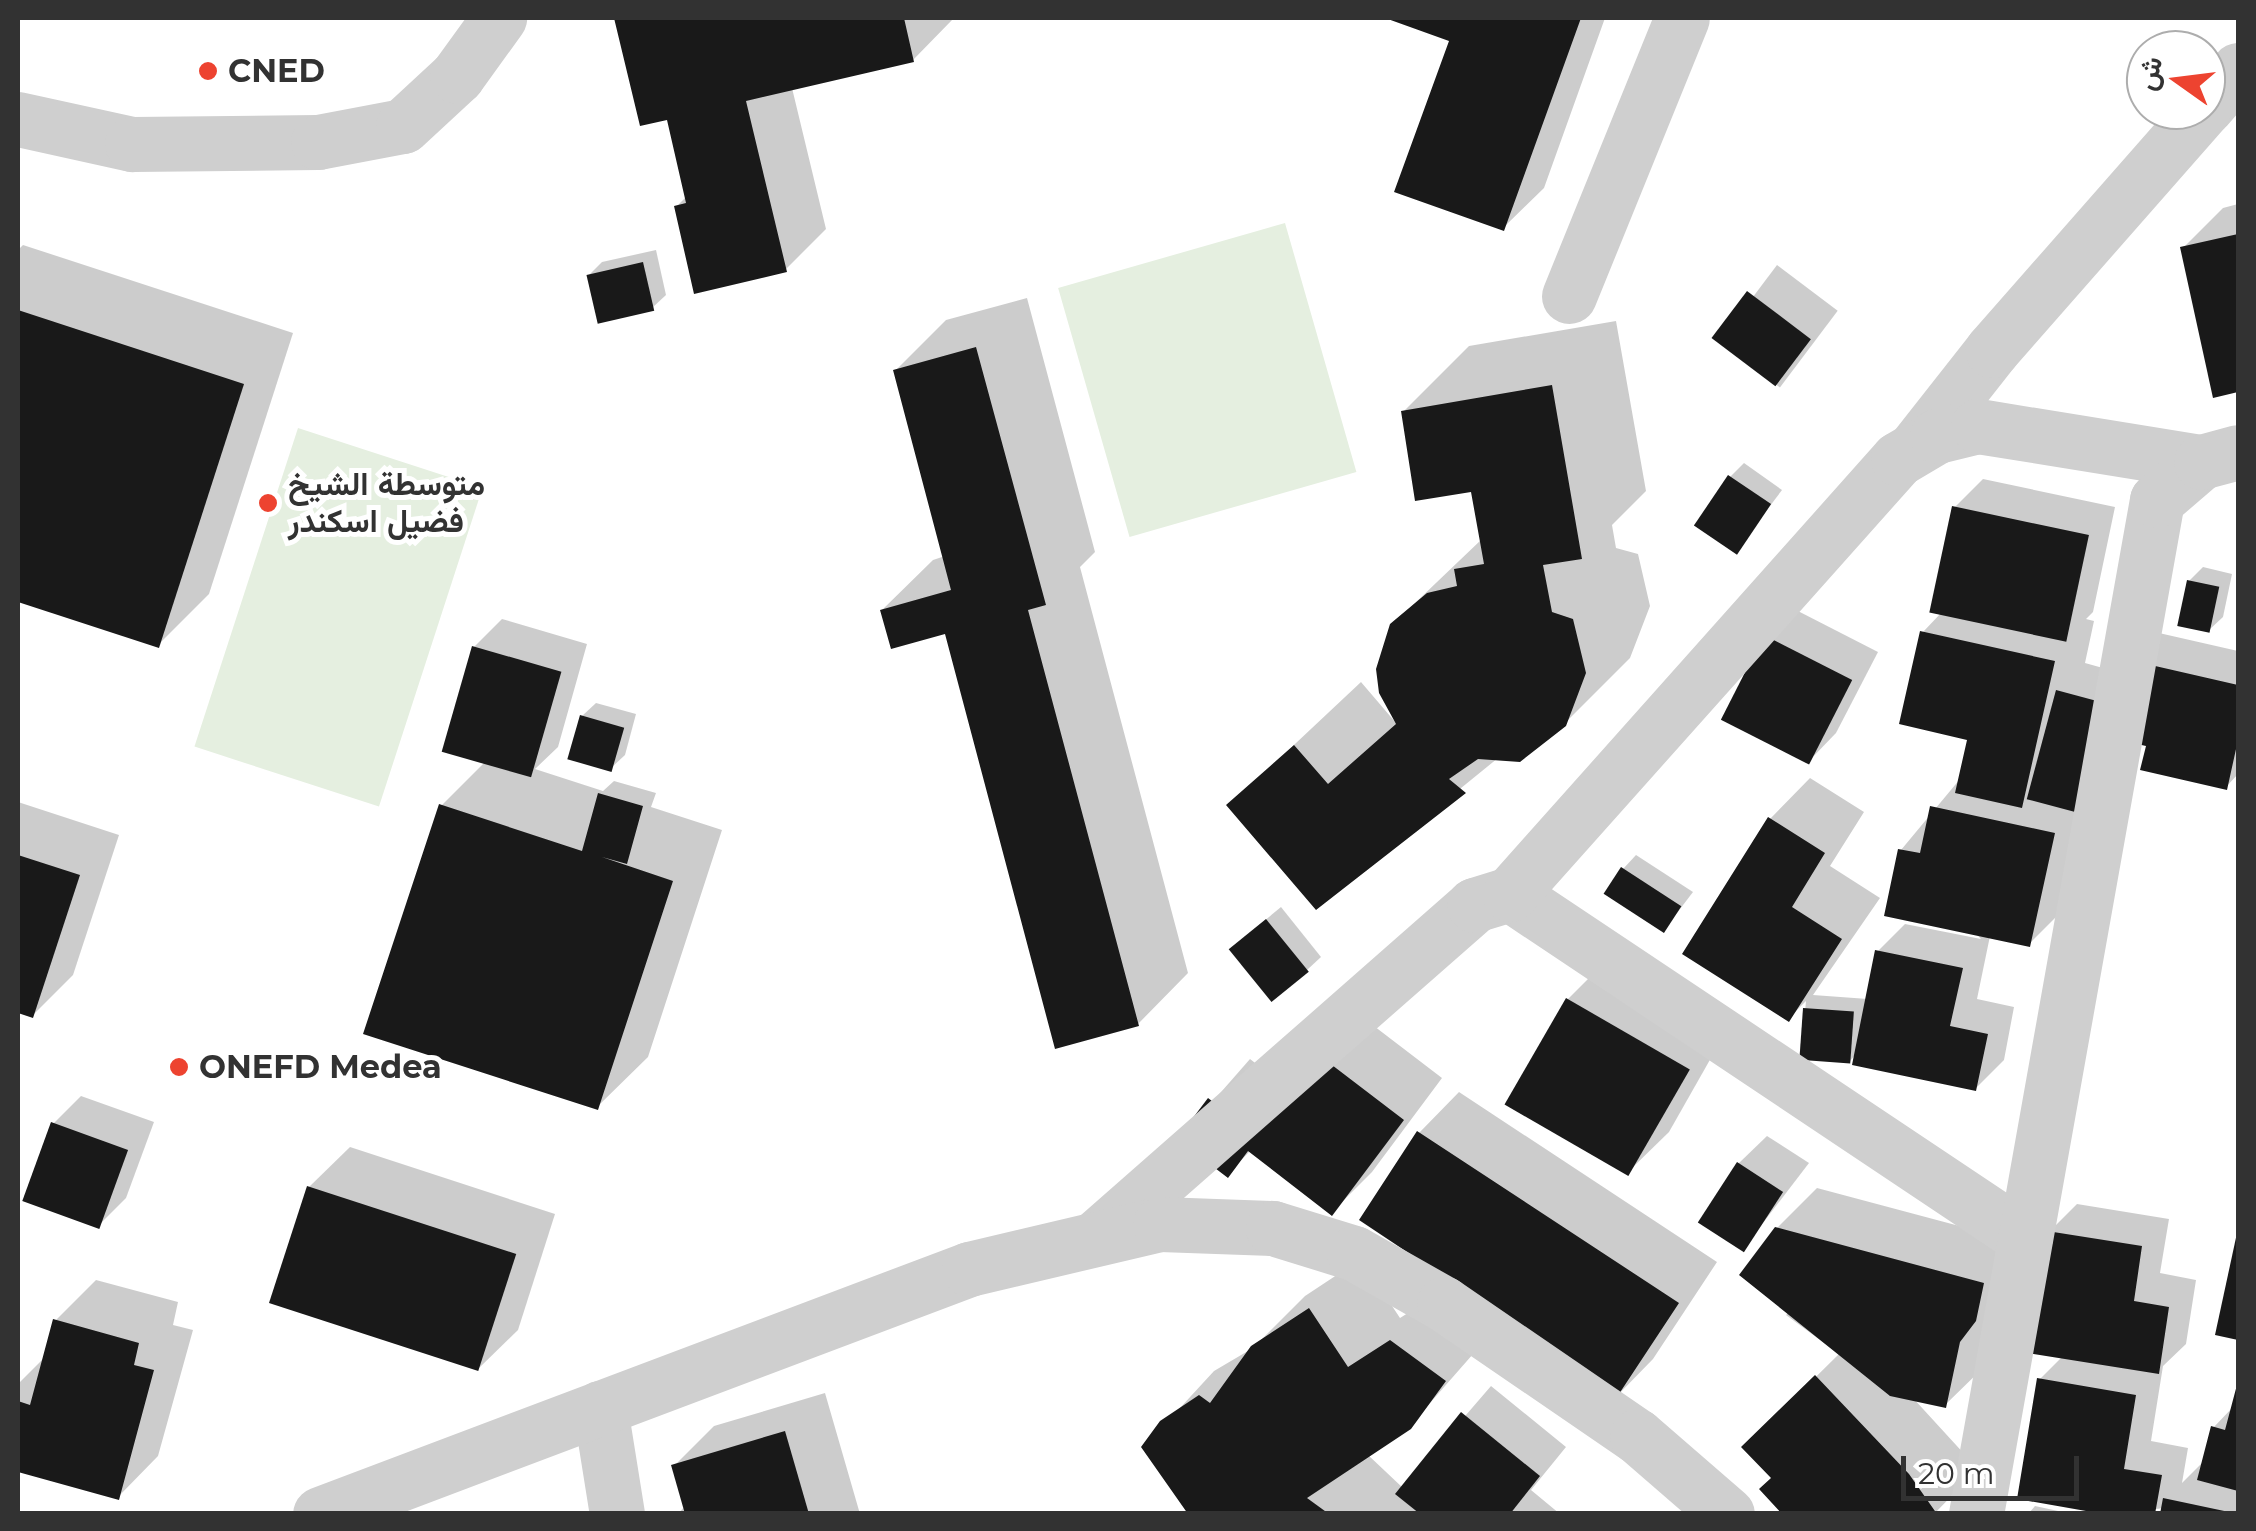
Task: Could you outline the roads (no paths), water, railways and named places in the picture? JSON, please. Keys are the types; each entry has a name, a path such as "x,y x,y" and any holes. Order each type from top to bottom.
{"street":[{"path":"18,119 132,144 318,142 403,126 457,76 499,18"},
{"path":"1569,296 1682,18"},
{"path":"1915,448 1992,350 2185,130"},
{"path":"1092,1240 1474,905 1510,894 1898,459 1936,436 1978,426 2220,457"},
{"path":"1976,1514 2157,500 2220,457"},
{"path":"1510,894 2025,1238"},
{"path":"320,1514 969,1269 1160,1224 1273,1228 1354,1253 1444,1304 1637,1436 1727,1514"},
{"path":"600,1408 616,1514"}],"place":[{"name":"CNED","path":"208,71"},
{"name":"متوسطة الشيخ فضيل اسكندر","path":"268,503"},
{"name":"ONEFD Medea","path":"179,1067"}]}
